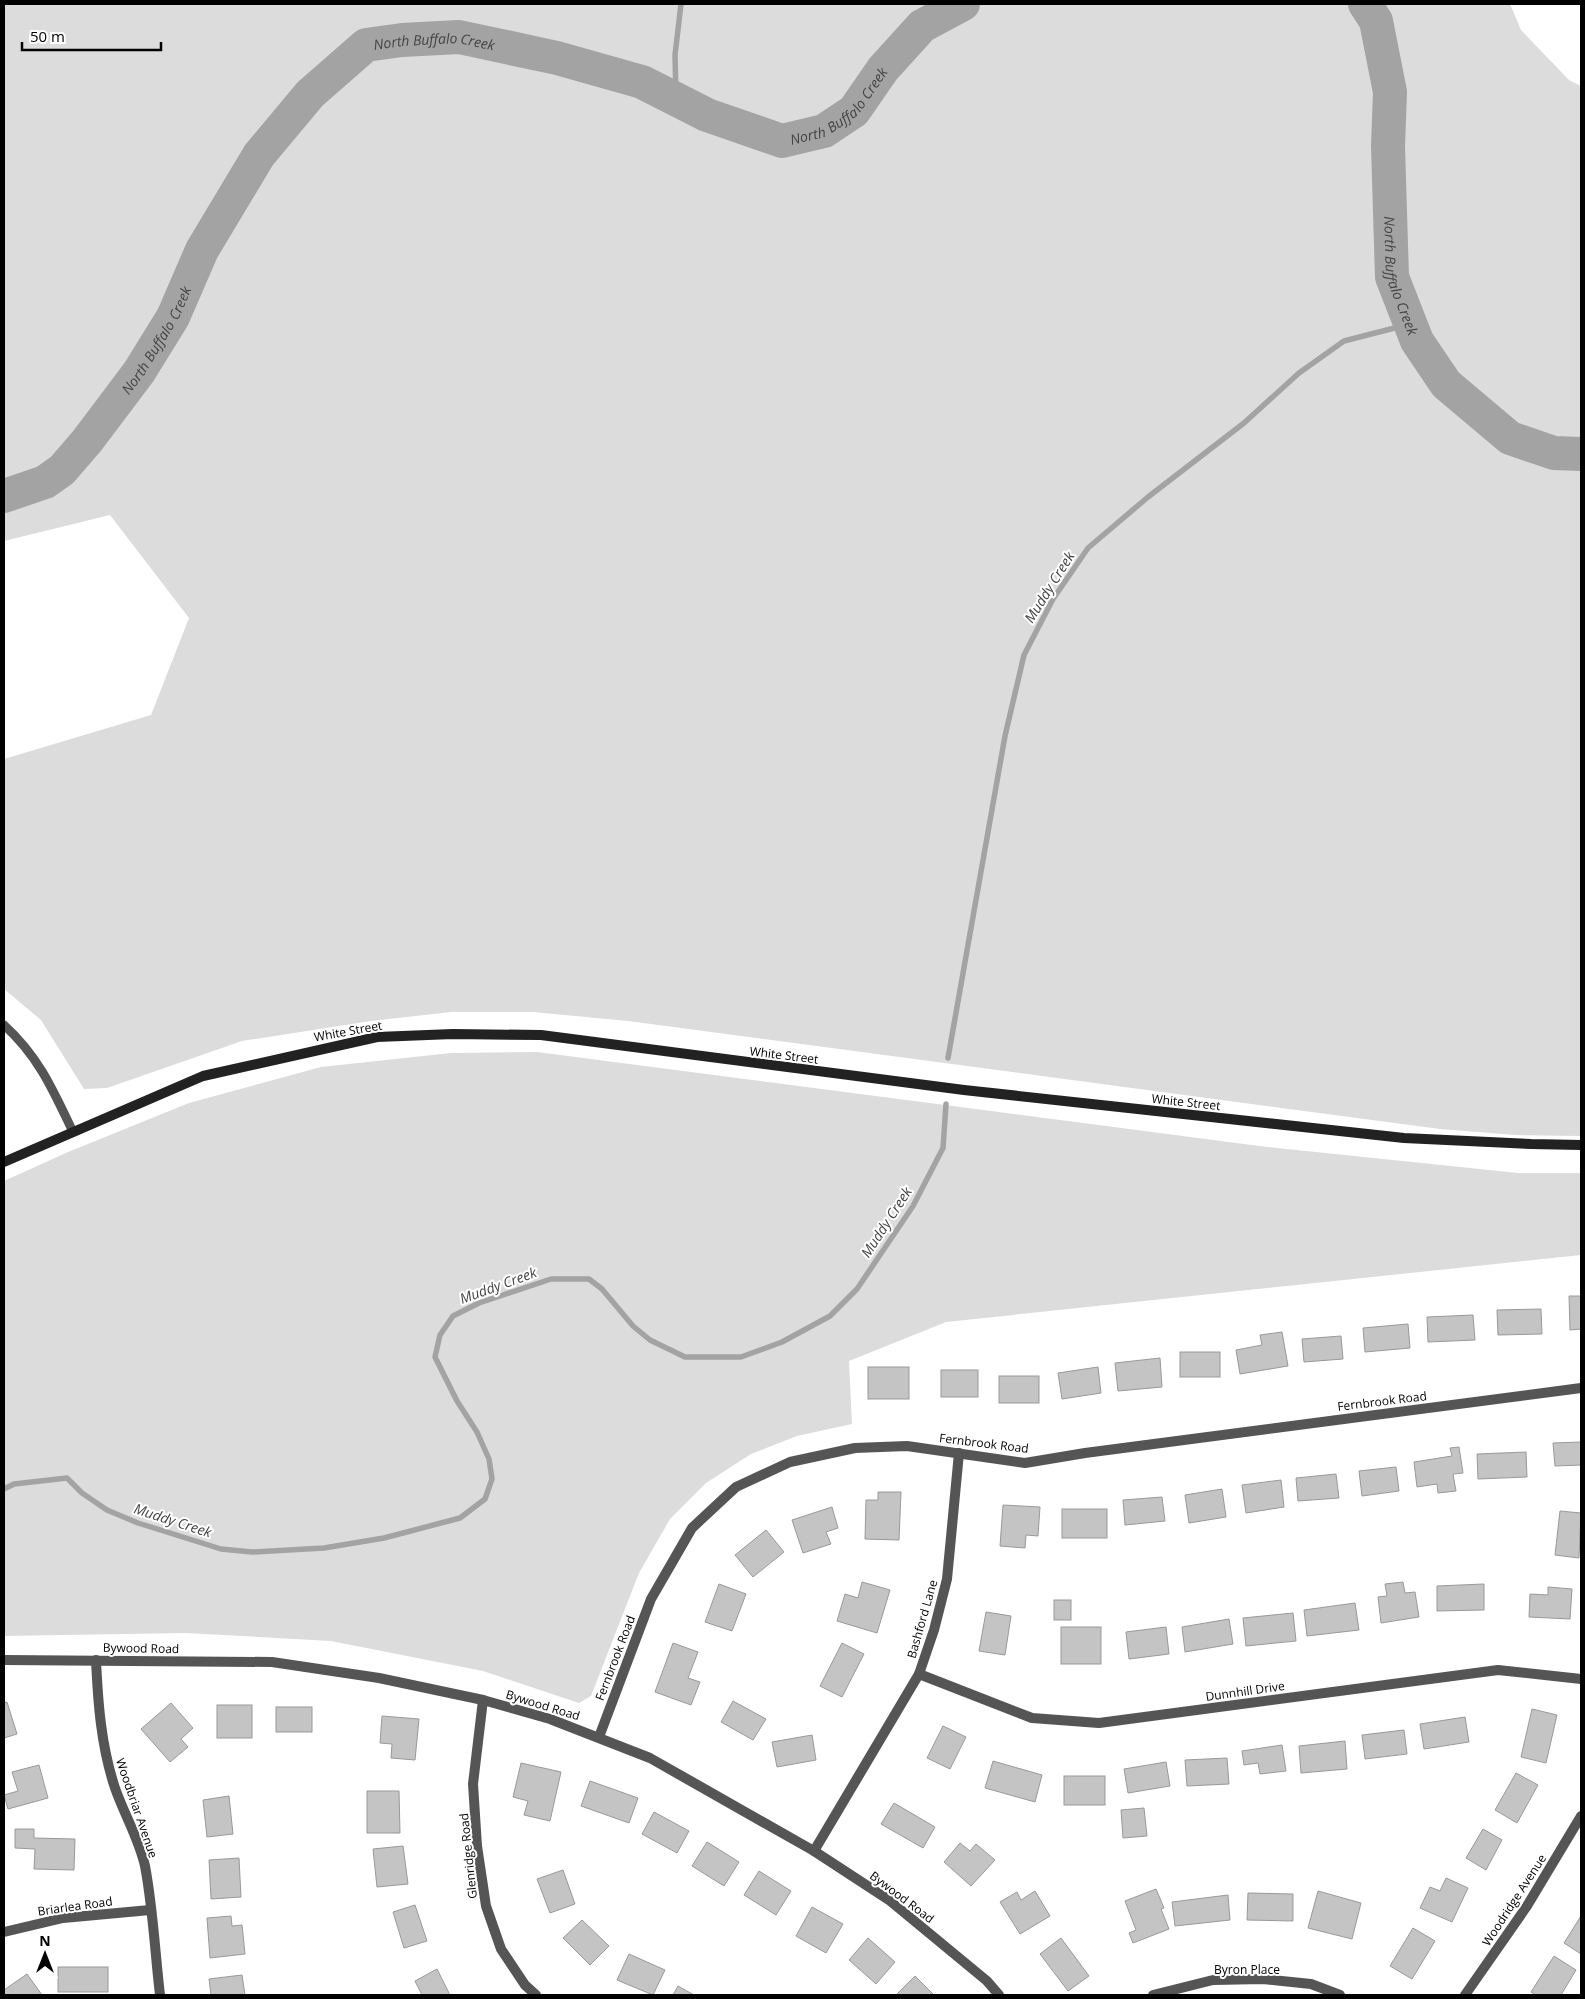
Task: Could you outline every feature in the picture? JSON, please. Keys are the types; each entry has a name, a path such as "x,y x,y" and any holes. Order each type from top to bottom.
{"street":[{"name":"White Street","path":"4,1162 203,1076 377,1037 453,1034 541,1035 964,1090 1404,1138 1581,1145"},
{"name":"Fernbrook Road","path":"599,1737 651,1599 692,1528 736,1487 790,1462 855,1448 907,1446 1025,1463 1094,1451 1581,1388"},
{"name":"Bashford Lane","path":"814,1851 919,1674 934,1630 947,1579 960,1454"},
{"name":"Bywood Road","path":"4,1660 272,1662 379,1678 483,1700 550,1719 650,1758 814,1851 889,1900 987,1981 999,1995"},
{"name":"Woodbriar Avenue","path":"96,1660 98,1707 105,1754 115,1788 130,1822 145,1865 160,1995"},
{"name":"Dunnhill Drive","path":"919,1674 1032,1718 1099,1723 1498,1670 1581,1679"},
{"name":"Glenridge Road","path":"483,1700 473,1784 477,1846 486,1906 501,1950 525,1985 536,1995"},
{"name":"Woodridge Avenue","path":"1465,1995 1527,1906 1581,1816"},
{"name":"Briarlea Road","path":"4,1932 63,1918 150,1910"},
{"name":"Byron Place","path":"1153,1995 1213,1980 1263,1979 1311,1984 1340,1995"}],"lane":[{"path":"4,1025 18,1038 36,1060 51,1084 73,1132"}],"shaded area":[{"path":"4,4 1510,4 1521,30 1569,80 1581,86 1581,1136 1515,1135 1440,1129 628,1021 533,1012 451,1012 371,1021 242,1041 107,1088 84,1089 41,1020 4,989 4,759 151,715 189,618 110,515 4,541"},
{"path":"537,1052 1267,1147 1518,1173 1581,1173 1581,1255 946,1322 849,1361 852,1424 797,1436 751,1454 706,1483 670,1519 639,1573 591,1696 579,1703 483,1671 331,1641 186,1633 4,1636 4,1181 68,1152 189,1103 321,1067 451,1053"}],"building":[{"path":"1569,1296 1581,1296 1581,1329 1570,1330"},
{"path":"1541,1309 1542,1334 1498,1335 1497,1310"},
{"path":"1473,1315 1475,1340 1428,1342 1427,1317"},
{"path":"1408,1324 1410,1348 1365,1352 1363,1328"},
{"path":"1282,1332 1288,1366 1240,1374 1236,1350 1262,1345 1260,1335"},
{"path":"1341,1336 1343,1359 1304,1362 1302,1339"},
{"path":"1180,1352 1220,1352 1220,1377 1180,1377"},
{"path":"1160,1358 1162,1387 1118,1391 1115,1363"},
{"path":"868,1367 909,1367 909,1399 868,1399"},
{"path":"1098,1367 1101,1393 1062,1399 1058,1373"},
{"path":"941,1370 978,1370 978,1397 941,1397"},
{"path":"999,1376 1039,1376 1039,1403 999,1403"},
{"path":"1581,1442 1581,1465 1555,1466 1553,1443"},
{"path":"1459,1447 1463,1473 1453,1474 1456,1491 1438,1493 1437,1484 1417,1487 1414,1462 1452,1456 1450,1448"},
{"path":"1526,1452 1527,1477 1478,1479 1477,1454"},
{"path":"1396,1467 1399,1491 1362,1496 1359,1471"},
{"path":"1336,1474 1339,1498 1298,1501 1296,1478"},
{"path":"1281,1480 1284,1507 1246,1513 1242,1485"},
{"path":"1222,1489 1226,1517 1189,1523 1185,1495"},
{"path":"878,1492 901,1492 899,1540 865,1539 866,1500 878,1500"},
{"path":"1162,1497 1165,1521 1125,1525 1123,1500"},
{"path":"1003,1505 1040,1507 1038,1536 1026,1535 1025,1548 1000,1546"},
{"path":"832,1507 838,1528 826,1532 831,1544 803,1553 792,1520"},
{"path":"1062,1509 1107,1509 1107,1538 1062,1538"},
{"path":"1560,1511 1581,1513 1579,1558 1555,1555"},
{"path":"766,1530 784,1552 753,1577 735,1555"},
{"path":"862,1582 890,1590 877,1633 837,1621 845,1594 858,1598"},
{"path":"1403,1582 1405,1593 1415,1592 1419,1617 1381,1623 1378,1597 1387,1596 1385,1584"},
{"path":"719,1584 746,1594 732,1631 705,1622"},
{"path":"1484,1584 1484,1610 1437,1611 1437,1586"},
{"path":"1548,1587 1572,1589 1570,1619 1529,1617 1530,1594 1548,1595"},
{"path":"1054,1600 1071,1600 1071,1620 1054,1620"},
{"path":"1355,1603 1359,1630 1307,1636 1304,1610"},
{"path":"986,1612 1011,1616 1005,1655 979,1651"},
{"path":"1293,1613 1296,1641 1246,1646 1243,1618"},
{"path":"1229,1619 1233,1644 1185,1652 1182,1627"},
{"path":"1061,1627 1101,1627 1101,1664 1061,1664"},
{"path":"1166,1627 1169,1654 1129,1659 1126,1632"},
{"path":"673,1643 698,1652 688,1678 700,1682 691,1705 655,1692"},
{"path":"842,1643 864,1654 842,1697 820,1686"},
{"path":"733,1701 766,1719 753,1740 721,1722"},
{"path":"7,1702 17,1734 4,1738 4,1703"},
{"path":"171,1703 193,1728 181,1739 188,1747 170,1762 141,1729"},
{"path":"217,1705 252,1705 252,1738 217,1738"},
{"path":"276,1707 312,1707 312,1732 276,1732"},
{"path":"1532,1709 1557,1715 1546,1763 1521,1757"},
{"path":"382,1716 419,1719 415,1760 391,1758 392,1744 380,1743"},
{"path":"1465,1717 1469,1742 1424,1749 1420,1724"},
{"path":"943,1726 966,1737 950,1769 927,1758"},
{"path":"1404,1730 1407,1754 1365,1759 1362,1735"},
{"path":"812,1735 816,1760 777,1767 772,1742"},
{"path":"1345,1741 1347,1769 1301,1773 1299,1746"},
{"path":"1282,1745 1286,1771 1260,1774 1258,1763 1244,1765 1242,1751"},
{"path":"1227,1758 1229,1784 1187,1786 1185,1760"},
{"path":"993,1761 1042,1775 1035,1802 985,1788"},
{"path":"1166,1762 1170,1786 1128,1793 1124,1769"},
{"path":"521,1763 561,1772 550,1821 524,1815 528,1801 513,1797"},
{"path":"39,1765 48,1798 8,1809 4,1795 18,1791 12,1772"},
{"path":"1516,1773 1538,1785 1517,1823 1495,1810"},
{"path":"1064,1776 1105,1776 1105,1805 1064,1805"},
{"path":"590,1781 638,1798 629,1823 581,1806"},
{"path":"367,1791 399,1791 400,1833 367,1833"},
{"path":"229,1796 233,1834 207,1837 203,1800"},
{"path":"894,1803 935,1827 923,1848 881,1824"},
{"path":"1144,1808 1147,1836 1123,1838 1121,1810"},
{"path":"654,1812 689,1831 677,1853 642,1834"},
{"path":"15,1829 34,1829 34,1838 75,1839 74,1870 34,1869 35,1849 15,1848"},
{"path":"1483,1829 1502,1840 1486,1870 1466,1858"},
{"path":"707,1842 739,1862 724,1886 692,1866"},
{"path":"960,1843 970,1851 976,1844 995,1860 971,1886 944,1862"},
{"path":"403,1846 408,1884 377,1887 373,1849"},
{"path":"239,1858 241,1897 211,1899 209,1860"},
{"path":"563,1870 575,1904 550,1913 537,1879"},
{"path":"759,1871 791,1891 776,1915 744,1895"},
{"path":"1446,1878 1468,1888 1452,1922 1420,1908 1430,1887 1440,1891"},
{"path":"1156,1889 1164,1908 1161,1909 1169,1929 1133,1943 1129,1933 1136,1930 1125,1901"},
{"path":"1035,1891 1050,1916 1020,1934 1000,1902 1017,1892 1021,1900"},
{"path":"1318,1891 1361,1903 1352,1939 1308,1928"},
{"path":"1248,1893 1293,1894 1293,1921 1247,1920"},
{"path":"1228,1895 1230,1920 1175,1926 1172,1902"},
{"path":"415,1905 427,1941 404,1948 393,1912"},
{"path":"812,1907 843,1924 826,1953 796,1936"},
{"path":"231,1916 232,1926 242,1925 245,1954 210,1958 207,1918"},
{"path":"1581,1916 1581,1954 1564,1943"},
{"path":"582,1920 609,1946 590,1965 563,1938"},
{"path":"1413,1928 1435,1941 1412,1979 1390,1966"},
{"path":"868,1938 895,1962 876,1984 849,1960"},
{"path":"1061,1938 1089,1976 1068,1991 1040,1954"},
{"path":"629,1954 665,1970 653,1995 617,1980"},
{"path":"1554,1956 1576,1970 1561,1995 1536,1995 1531,1992"},
{"path":"58,1967 108,1967 108,1992 58,1992"},
{"path":"437,1969 450,1995 422,1995 415,1981"},
{"path":"27,1974 42,1995 4,1995 4,1990"},
{"path":"242,1975 245,1995 211,1995 209,1979"},
{"path":"915,1976 934,1995 896,1995"},
{"path":"678,1986 694,1995 673,1995"}],"waterway":[{"path":"676,99 675,55 681,4"},
{"name":"North Buffalo Creek","path":"4,496 45,482 62,470 87,441 139,372 173,317 202,250 259,155 310,94 366,45 402,40 459,37 557,58 642,82 707,115 782,141 824,131 854,111 883,69 922,26 963,4"},
{"name":"North Buffalo Creek","path":"1365,4 1376,21 1390,92 1388,146 1392,277 1417,341 1446,384 1510,438 1554,453 1581,454"},
{"name":"Muddy Creek","path":"948,1058 1005,736 1024,655 1053,599 1088,548 1148,497 1244,423 1299,373 1344,341 1410,324"},
{"name":"Muddy Creek","path":"4,1489 14,1484 67,1478 82,1493 107,1510 138,1523 221,1549 252,1552 324,1548 384,1538 460,1518 485,1499 492,1479 489,1459 477,1432 457,1401 435,1357 440,1335 453,1316 479,1303 551,1279 589,1279 602,1289 633,1326 650,1340 685,1357 741,1357 782,1342 830,1316 857,1289 913,1206 943,1148 946,1104"}]}
